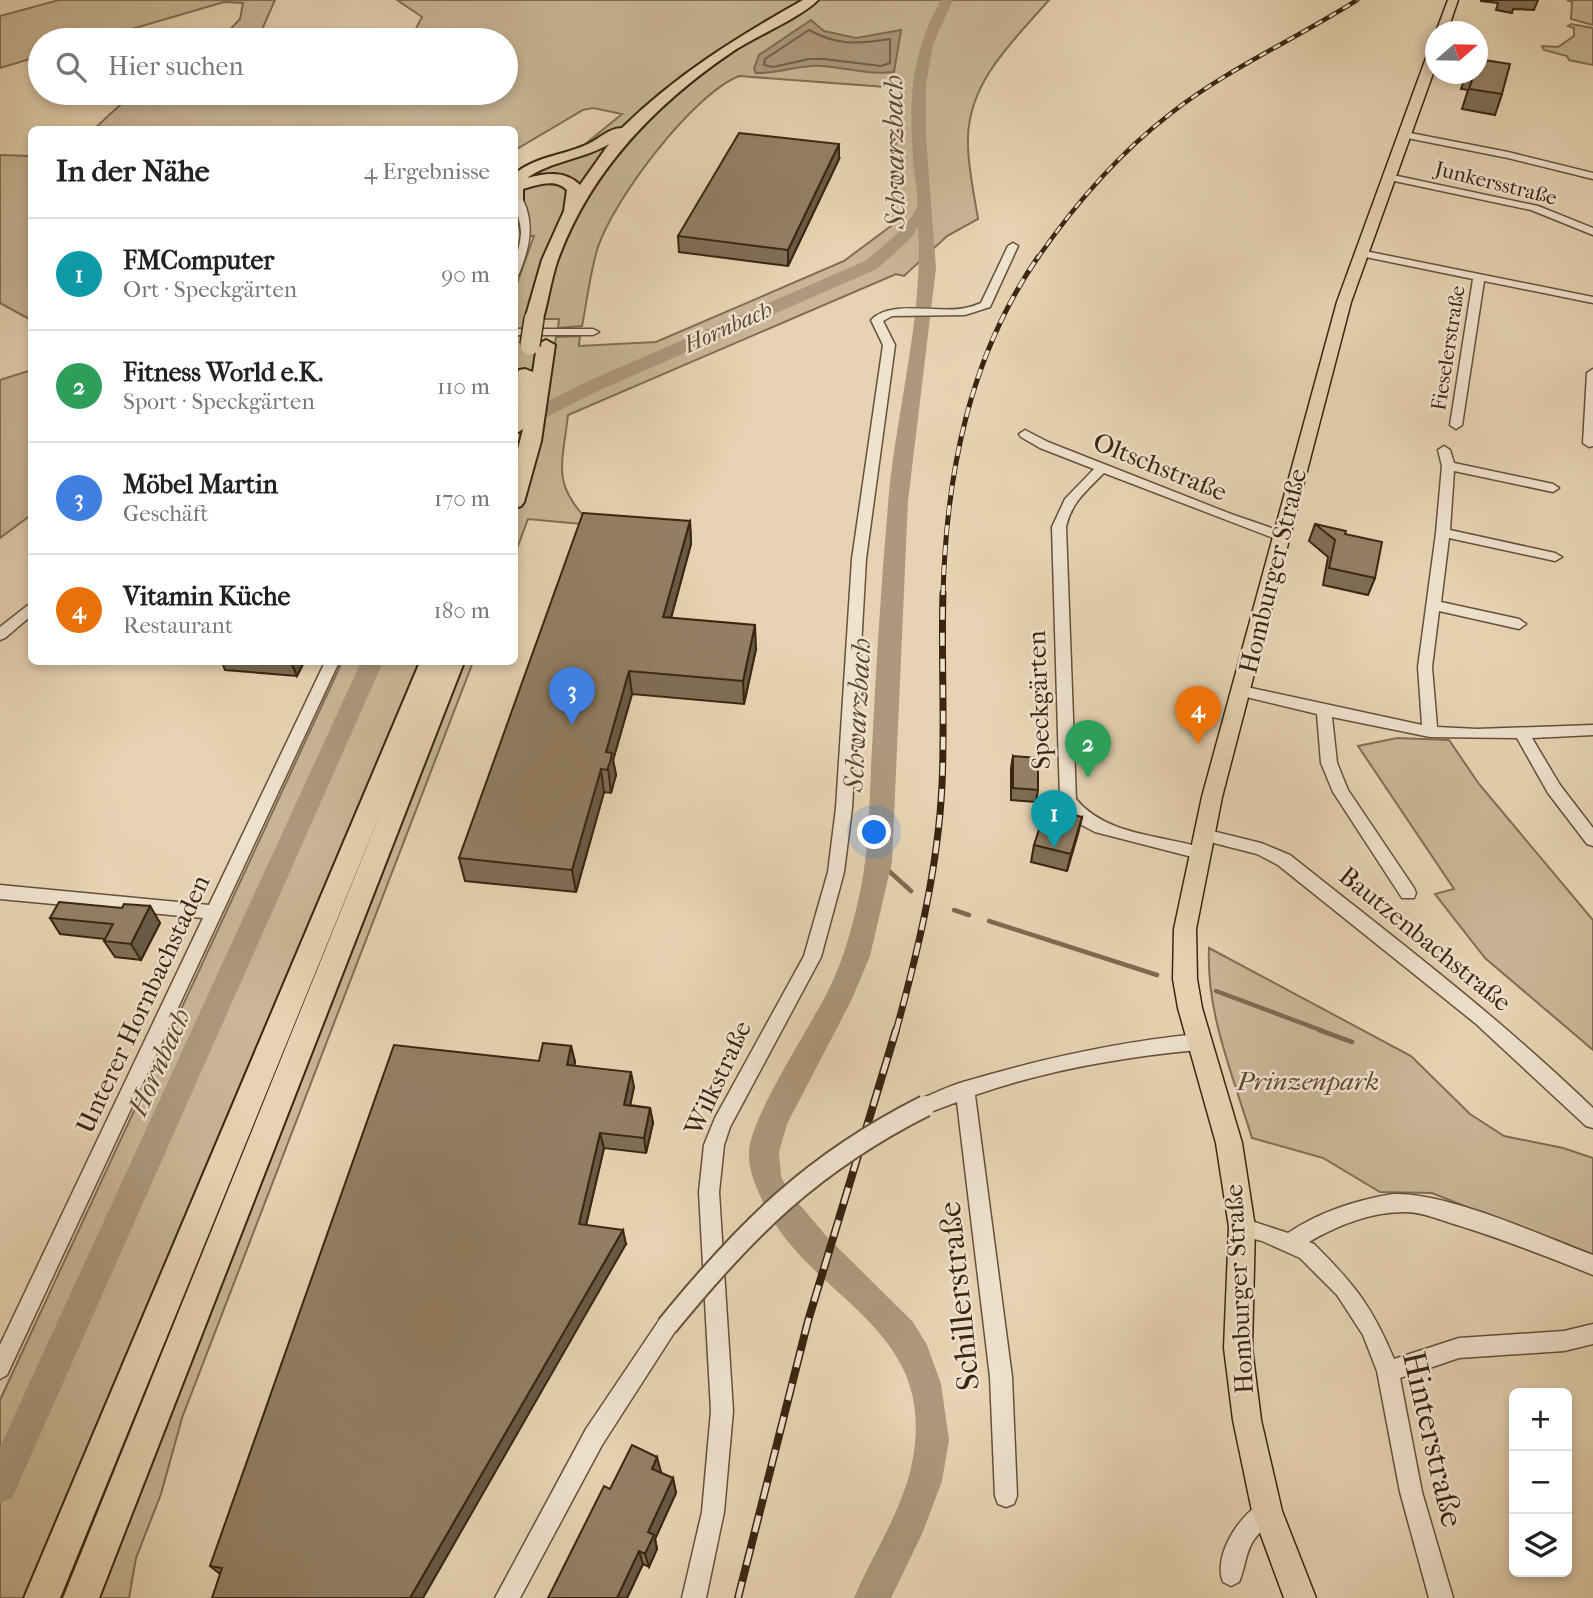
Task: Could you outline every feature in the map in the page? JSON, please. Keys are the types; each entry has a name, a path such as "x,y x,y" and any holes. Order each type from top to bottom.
{"highway":[{"path":"518,182 528,170 592,148 640,117 707,60 812,0"},
{"path":"542,319 579,225 613,165 638,135 687,88 719,64 766,33 827,0"},
{"path":"518,472 523,435 522,392 538,345 551,254 571,211 600,163 640,117"},
{"path":"518,188 527,182 545,178 566,180 575,189 571,211"},
{"path":"523,435 540,383 538,345"},
{"path":"41,1598 430,665"},
{"path":"81,1598 452,665"},
{"path":"99,1598 114,1516"}],"main road":[{"path":"1445,21 1453,0"},
{"name":"Homburger Straße","path":"1300,1598 1268,1511 1247,1420 1238,1348 1242,1227 1228,1143 1190,1008 1184,952 1185,929 1202,844 1341,312 1425,78"}],"street":[{"path":"1405,135 1508,155 1593,176"},
{"name":"Junkersstraße","path":"1388,177 1534,208 1593,232"},
{"path":"518,199 527,221 528,235 518,263"},
{"name":"Wilkstraße","path":"694,1598 713,1512 722,1410 709,1192 712,1156 722,1124 744,1079 812,957 829,902 844,808 856,593 889,345 877,320 891,313 977,310 986,305 1013,246"},
{"path":"1360,253 1593,300"},
{"name":"Fieselerstraße","path":"1456,425 1479,278"},
{"path":"518,332 593,332"},
{"path":"1588,443 1593,373"},
{"name":"Oltschstraße","path":"1025,434 1044,445 1237,522 1281,536"},
{"path":"1430,732 1425,667 1443,533 1448,466 1444,450"},
{"path":"1448,466 1553,488"},
{"name":"Speckgärten","path":"1102,468 1069,500 1060,516 1068,801 1082,818 1101,828 1202,844"},
{"path":"1443,533 1555,557"},
{"path":"1433,605 1518,624"},
{"path":"1,631 28,610"},
{"name":"Unterer Hornbachstaden","path":"0,1368 331,665"},
{"path":"1242,691 1397,727 1430,732 1522,733 1593,730"},
{"path":"1324,709 1329,763 1340,792 1408,893"},
{"path":"1522,733 1539,767 1593,840"},
{"name":"Bautzenbachstraße","path":"1202,844 1261,849 1283,860 1443,984 1508,1039 1593,1120"},
{"path":"0,891 216,912"},
{"path":"507,1598 594,1437 667,1326 743,1237 805,1181 838,1155 925,1106 965,1089 1029,1068 1115,1050 1198,1042"},
{"name":"Schillerstraße","path":"965,1089 1000,1365 1006,1496"},
{"path":"1291,1242 1302,1234 1345,1216 1386,1203 1409,1203 1477,1221 1593,1265"},
{"name":"Hinterstraße","path":"1242,1227 1291,1242 1307,1251 1344,1287 1371,1328 1388,1371 1411,1492 1441,1598"},
{"path":"1388,1371 1459,1348 1564,1341 1593,1334"},
{"path":"1231,1574 1239,1542 1247,1528 1268,1511"}],"green space":[{"path":"59,0 275,0 263,28 231,28 240,19 243,3 224,2 135,28 28,28 28,60 0,68 0,16"},
{"path":"397,0 1049,0 1008,46 976,98 970,117 968,148 978,219 947,236 904,276 896,274 568,415 562,475 570,498 592,525 528,519 518,546 518,446 541,437 550,379 518,395 518,336 522,336 521,345 555,345 556,337 580,336 579,346 656,342 844,261 891,226 899,88 739,76 720,87 678,126 620,203 598,247 582,326 558,328 559,319 526,319 523,328 518,329 518,281 534,236 521,235 518,222 518,171 584,145 622,114 593,108 583,110 518,148 518,126 97,126 120,105 518,105 518,28 416,28 422,17"},
{"path":"1567,0 1593,0 1593,25 1571,19 1572,2"},
{"path":"1571,24 1593,28 1593,65 1569,60 1567,56 1544,50 1542,46 1558,47 1574,36 1574,28 1568,26"},
{"path":"0,155 28,156 28,318 0,303"},
{"path":"28,371 28,517 0,538 0,380"},
{"path":"341,665 472,665 182,1418 161,1494 136,1558 129,1598 0,1598 0,1400"},
{"path":"1397,738 1449,740 1479,784 1593,920 1593,1050 1485,958 1435,894 1454,889 1358,746"},
{"name":"Prinzenpark","path":"1209,948 1411,1056 1470,1114 1504,1136 1563,1148 1593,1158 1593,1258 1432,1193 1380,1192 1323,1158 1252,1138 1216,1020 1209,972"}],"water":[{"path":"811,20 824,31 856,38 901,30 894,72 814,66 756,73 754,69 759,55"}],"building":[{"path":"1488,61 1510,64 1502,94 1469,89 1471,84 1488,84"},
{"path":"739,133 839,144 788,250 678,236"},
{"path":"583,513 690,521 663,617 755,625 743,681 629,671 606,752 612,753 610,762 607,770 601,769 572,870 459,858"},
{"path":"1315,524 1382,542 1375,578 1329,568 1335,540"},
{"path":"1013,756 1038,758 1038,790 1013,788"},
{"path":"1046,808 1082,817 1071,854 1034,845"},
{"path":"59,902 122,908 124,904 150,906 131,944 104,941 113,924 50,918"},
{"path":"543,1043 571,1046 567,1065 631,1072 624,1105 650,1108 644,1138 600,1133 579,1224 623,1230 410,1598 212,1598 222,1568 210,1566 394,1045 539,1061"},
{"path":"632,1445 657,1457 652,1469 673,1478 648,1532 654,1535 645,1554 639,1551 617,1598 548,1598 604,1486 610,1489"}],"waterway":[{"name":"Schwarzbach","path":"924,207 919,137 919,85 926,44 947,0"},
{"name":"Hornbach","path":"518,424 593,386 871,265 904,236 924,207"},
{"name":"Schwarzbach","path":"872,1598 910,1521 930,1461 931,1413 925,1384 915,1356 902,1333 886,1314 817,1249 778,1201 766,1176 764,1152 775,1117 841,993 857,956 879,862 898,501 928,268 924,207"},
{"name":"Hornbach","path":"0,1486 371,665"},
{"path":"879,862 911,891"},
{"path":"954,910 969,915"},
{"path":"989,921 1157,975"},
{"path":"1216,991 1323,1031"},
{"path":"1319,1030 1352,1042"}],"railway":[{"path":"1037,259 1098,181 1132,146 1170,114 1238,68 1357,0"},
{"path":"943,595 949,506 966,418 994,335 1014,295 1038,257"},
{"path":"896,1031 926,909 940,816 943,761 943,593"},
{"path":"738,1598 808,1321 896,1030"}],"place":[{"name":"Möbel Martin","path":"572,725"},
{"name":"Vitamin Küche","path":"1198,744"},
{"name":"Fitness World e.K.","path":"1088,778"},
{"name":"FMComputer","path":"1054,848"}]}
